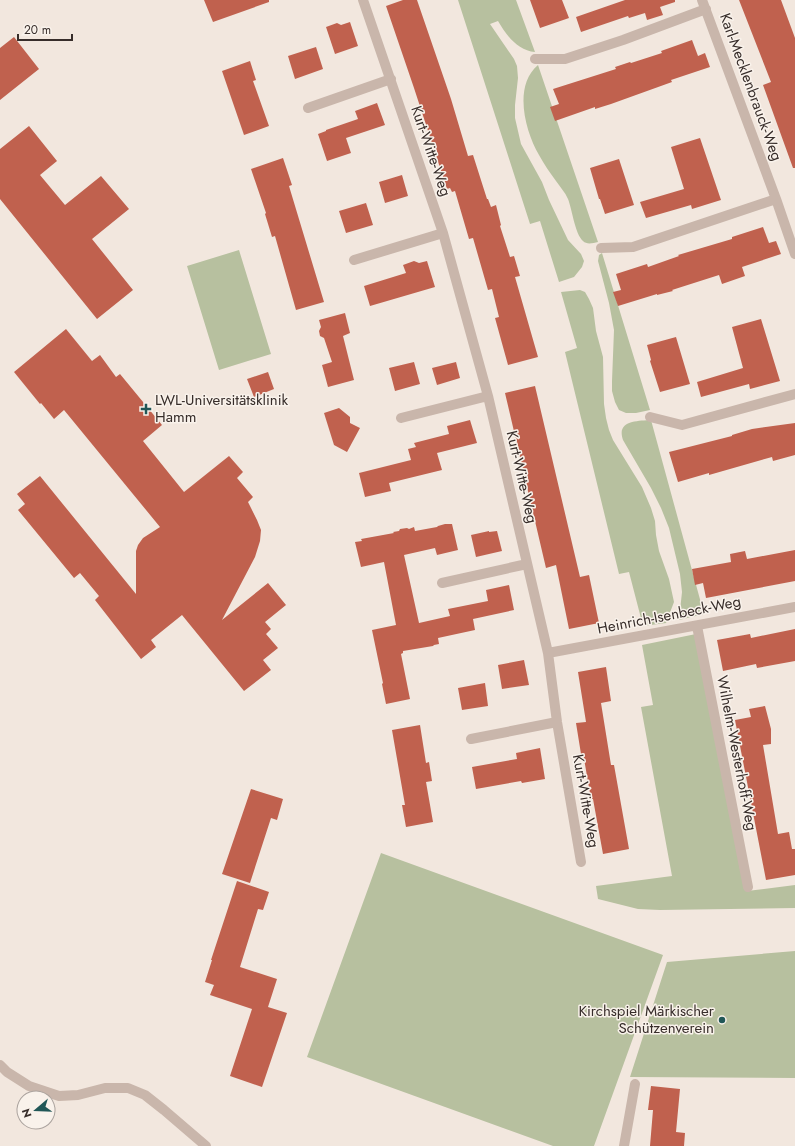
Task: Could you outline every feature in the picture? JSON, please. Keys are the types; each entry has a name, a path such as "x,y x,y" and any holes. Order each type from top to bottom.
{"street":[{"name":"Kurt-Witte-Weg","path":"363,0 442,233 488,396 548,653 557,722 581,862"},
{"name":"Karl-Mecklenbrauck-Weg","path":"535,59 565,59 623,40 704,5 795,254"},
{"path":"308,108 391,79"},
{"path":"601,248 633,247 776,199"},
{"path":"354,260 442,233"},
{"path":"650,417 682,425 795,394"},
{"path":"401,418 488,396"},
{"path":"442,583 527,564"},
{"name":"Heinrich-Isenbeck-Weg","path":"548,653 795,607"},
{"name":"Wilhelm-Westerhoff-Weg","path":"697,626 748,887"},
{"path":"472,739 557,722"},
{"path":"0,1065 7,1072 29,1086 59,1096 78,1095 105,1088 128,1088 145,1095 206,1146"},
{"path":"624,1146 635,1084"}],"green space":[{"path":"458,0 516,0 535,52 523,49 513,41 498,21 490,24 514,59 517,66 518,78 515,118 521,144 542,182 568,240 581,254 584,261 582,267 574,277 559,282 540,221 530,224"},
{"path":"538,65 598,242 586,243 580,238 567,196 549,172 529,134 524,109 524,96 530,74"},
{"path":"239,250 271,354 219,370 187,266"},
{"path":"602,253 650,410 636,413 626,413 619,410 615,402 612,391 614,330 609,303 598,261 599,255"},
{"path":"580,290 585,292 593,308 596,331 603,357 604,404 609,430 613,440 642,487 655,521 659,551 669,579 674,602 666,623 643,626 629,572 619,574 565,352 577,348 561,292"},
{"path":"651,420 704,614 679,620 682,592 680,574 669,528 651,488 623,440 622,433 625,425 635,421"},
{"path":"696,634 747,891 795,885 795,908 638,909 598,899 596,886 672,876 641,707 653,705 642,645"},
{"path":"381,853 663,955 594,1146 553,1146 307,1057"},
{"name":"Kirchspiel Märkischer Schützenverein","path":"795,951 795,1078 630,1077 667,962"}],"building":[{"path":"204,0 269,0 269,2 213,22"},
{"path":"403,0 417,0 451,99 468,156 473,155 491,207 496,205 500,226 510,257 514,256 520,276 515,277 538,357 508,365 495,318 499,317 492,289 488,290 473,238 469,239 455,191 452,192 450,188 447,189 386,6"},
{"path":"530,0 562,0 569,18 540,28"},
{"path":"625,0 675,0 675,2 660,7 663,15 647,20 645,13 629,18 628,16 581,32 576,17"},
{"path":"739,0 781,0 795,38 795,168 793,168 763,85 771,82"},
{"path":"350,22 358,46 335,54 326,27 337,23 341,25"},
{"path":"14,37 39,69 0,100 0,48"},
{"path":"692,40 698,56 705,53 710,67 671,80 672,82 611,104 595,109 595,107 555,121 550,107 559,104 553,89 616,69 615,67 630,62 631,63 662,53 661,51"},
{"path":"316,47 323,69 295,79 288,56"},
{"path":"250,61 256,80 253,81 269,126 244,135 222,71"},
{"path":"377,103 385,125 346,138 351,153 327,161 318,134 358,119 355,111"},
{"path":"29,126 57,161 40,175 65,205 101,176 129,209 92,239 133,290 97,319 0,199 0,149"},
{"path":"700,138 721,200 692,209 691,205 646,218 640,202 684,189 671,147"},
{"path":"283,158 292,185 289,186 324,302 296,310 275,236 272,237 265,214 266,213 251,169"},
{"path":"619,159 634,205 605,214 590,168"},
{"path":"402,175 408,196 385,203 379,182"},
{"path":"366,203 373,225 346,233 339,211"},
{"path":"763,227 769,243 776,241 781,254 742,267 745,276 722,284 719,275 672,290 673,291 657,294 618,306 613,292 621,290 616,274 647,264 648,267 679,256 678,255 732,239 732,237"},
{"path":"414,261 419,263 427,261 435,287 370,306 364,286 406,273 403,265"},
{"path":"345,313 350,333 343,336 354,380 328,387 322,365 332,362 324,338 320,336 319,331 321,327 319,320"},
{"path":"761,319 780,381 750,389 749,384 701,397 697,382 743,368 732,327"},
{"path":"66,329 92,361 100,355 116,377 120,374 162,425 143,441 184,492 229,456 243,472 237,478 253,497 248,502 261,530 260,541 255,557 222,620 268,583 286,605 265,622 271,629 266,634 278,648 263,660 271,670 244,691 182,615 151,640 156,647 141,659 95,600 99,596 80,573 74,578 18,510 25,504 17,494 40,476 136,594 136,551 138,545 143,538 160,527 64,410 54,419 14,372"},
{"path":"676,337 690,384 660,392 650,361 647,345"},
{"path":"414,362 420,384 395,391 389,368"},
{"path":"456,362 460,378 437,385 432,368"},
{"path":"268,372 274,389 254,397 247,379"},
{"path":"535,386 580,577 589,575 599,623 569,629 556,565 546,568 505,393"},
{"path":"339,408 350,417 350,423 360,428 347,452 334,445 324,413"},
{"path":"470,420 477,443 437,453 442,470 389,483 391,491 365,497 359,473 411,460 408,449 416,447 414,443 449,434 447,426"},
{"path":"795,423 795,455 773,461 772,457 709,475 709,473 678,482 669,452 732,436 752,429"},
{"path":"445,524 452,524 458,550 437,555 435,548 404,555 419,623 450,616 448,609 488,601 486,590 509,585 514,610 473,619 475,630 438,638 439,644 403,651 401,654 410,699 386,704 372,630 396,625 384,562 361,567 355,542 362,541 361,539 394,533 393,532 399,531 400,529 409,529 414,527 415,531"},
{"path":"489,531 497,531 502,551 476,557 471,535"},
{"path":"795,550 795,581 706,598 703,583 695,585 692,569 731,562 730,554 745,551 747,559"},
{"path":"795,629 795,661 757,668 756,664 723,671 717,640 750,634 751,638"},
{"path":"524,660 529,685 502,689 498,665"},
{"path":"606,667 611,701 601,703 611,765 614,765 629,849 603,854 583,753 581,754 576,723 586,722 578,672"},
{"path":"485,683 488,706 462,710 458,688"},
{"path":"765,706 771,729 771,744 763,745 778,834 789,832 792,849 795,849 795,875 766,880 735,720 751,717 749,709"},
{"path":"420,725 426,763 429,762 432,781 426,782 433,822 406,827 402,805 405,805 392,730"},
{"path":"540,748 545,779 522,783 521,781 476,789 472,767 517,759 516,753"},
{"path":"251,789 283,799 277,820 271,818 250,883 222,874"},
{"path":"237,881 269,892 263,910 258,909 240,967 277,979 268,1007 287,1013 262,1087 230,1076 252,1009 210,995 214,985 205,982"},
{"path":"651,1086 680,1089 676,1132 685,1133 684,1146 650,1146 653,1110 648,1110"}],"place":[{"name":"LWL-Universitätsklinik Hamm","path":"146,409"},
{"name":"Kirchspiel Märkischer Schützenverein","path":"722,1020"}]}
